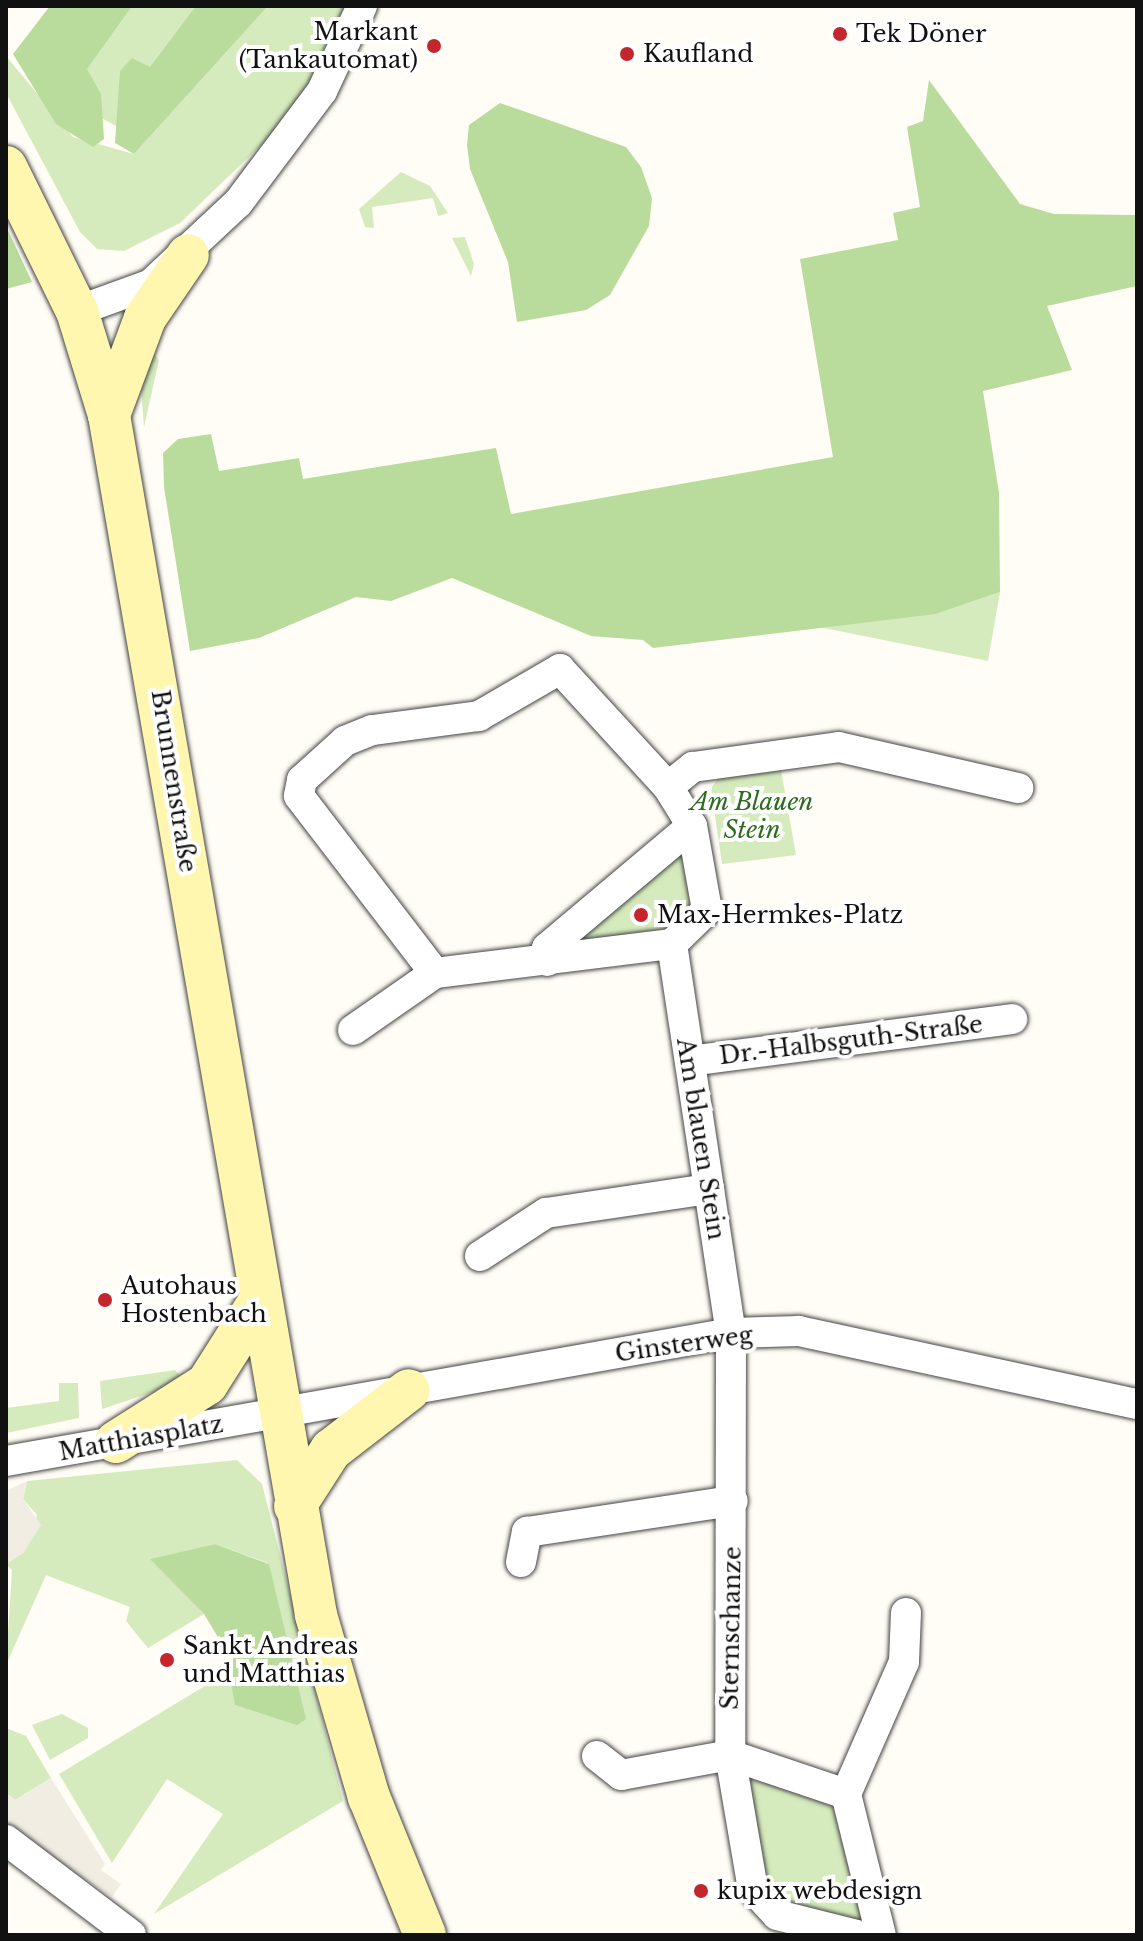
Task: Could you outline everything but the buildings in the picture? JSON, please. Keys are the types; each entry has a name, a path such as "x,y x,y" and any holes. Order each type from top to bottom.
{"main road":[{"name":"Brunnenstraße","path":"6,167 77,311 109,415 277,1414 316,1615 369,1797 425,1935"},
{"path":"109,415 145,318 188,255"},
{"path":"116,1442 207,1384 259,1302"},
{"path":"295,1506 331,1450 409,1390"}],"street":[{"path":"77,311 151,284 188,255 277,157 322,91 362,6"},
{"path":"353,1030 435,973 672,944 707,910 692,826 668,787 560,669 479,716 372,730 345,741 302,780 299,796 435,973"},
{"path":"668,787 693,767 839,747 1018,788"},
{"path":"547,961 547,948 692,826"},
{"name":"Am blauen Stein","path":"672,944 731,1333"},
{"name":"Dr.-Halbsguth-Straße","path":"690,1061 1012,1019"},
{"path":"480,1256 546,1213 709,1189"},
{"name":"Ginsterweg","path":"277,1414 731,1333 799,1331 1137,1404"},
{"name":"Sternschanze","path":"731,1333 730,1755 753,1889 777,1915 857,1935"},
{"name":"Matthiasplatz","path":"6,1461 277,1414"},
{"path":"521,1562 527,1532 733,1501"},
{"path":"881,1935 846,1794 904,1662 906,1613"},
{"path":"597,1756 621,1775 730,1755 846,1794"},
{"path":"6,1840 131,1935"}],"green space":[{"path":"50,6 132,6 87,69 101,94 104,139 93,147 56,124 13,54"},
{"path":"122,6 237,6 127,132 65,98"},
{"path":"196,6 268,6 134,154 115,143 120,71 132,58 150,67"},
{"path":"268,6 353,6 303,105 180,223 124,251 97,249 80,232 6,93 6,56 73,137 134,154"},
{"path":"929,80 1020,204 1054,214 1137,215 1137,286 1047,306 1072,370 983,391 999,493 1000,592 936,614 653,648 643,640 591,636 452,578 391,601 356,597 259,638 190,651 164,487 163,453 178,439 211,434 219,471 299,458 303,479 496,448 511,514 833,457 800,259 898,240 893,213 920,207 907,127 923,121"},
{"path":"500,103 626,147 641,167 652,198 649,226 610,295 586,310 517,322 508,262 470,169 467,145 469,125"},
{"path":"401,172 430,186 448,213 438,216 433,198 372,207 374,228 365,227 359,209"},
{"path":"6,226 32,282 6,289"},
{"path":"465,237 474,264 471,276 452,238"},
{"path":"153,352 159,360 144,427 141,388"},
{"path":"1000,592 988,661 804,624 936,614"},
{"name":"Am Blauen Stein","path":"781,770 796,855 722,864 711,788 719,778"},
{"name":"Max-Hermkes-Platz","path":"672,853 695,861 699,896 669,933 564,944"},
{"path":"175,1370 186,1381 102,1409 100,1381"},
{"path":"59,1383 78,1383 79,1418 6,1433 6,1408 59,1401"},
{"path":"237,1460 262,1484 343,1801 154,1914 223,1814 167,1779 112,1863 59,1774 233,1669 275,1594 268,1563 215,1544 151,1559 204,1614 148,1648 126,1621 130,1607 46,1575 6,1665 12,1570 6,1564 24,1552 37,1515 23,1499 27,1481"},
{"path":"215,1544 269,1564 306,1719 297,1725 235,1705 225,1649 204,1614 150,1559"},
{"path":"62,1714 88,1728 88,1738 50,1760 32,1725"},
{"path":"6,1728 26,1736 51,1778 15,1800 6,1793"},
{"path":"748,1779 833,1800 870,1923 781,1903 767,1881"}],"shaded area":[{"path":"27,1481 23,1499 41,1525 24,1552 6,1564 6,1491"},
{"path":"51,1778 105,1864 101,1870 121,1884 112,1897 6,1827 6,1793 16,1800"}],"place":[{"name":"Tek Döner","path":"840,34"},
{"name":"Markant (Tankautomat)","path":"434,46"},
{"name":"Kaufland","path":"627,54"},
{"name":"Max-Hermkes-Platz","path":"641,915"},
{"name":"Autohaus Hostenbach","path":"105,1300"},
{"name":"Sankt Andreas und Matthias","path":"167,1660"},
{"name":"kupix webdesign","path":"701,1891"}]}
